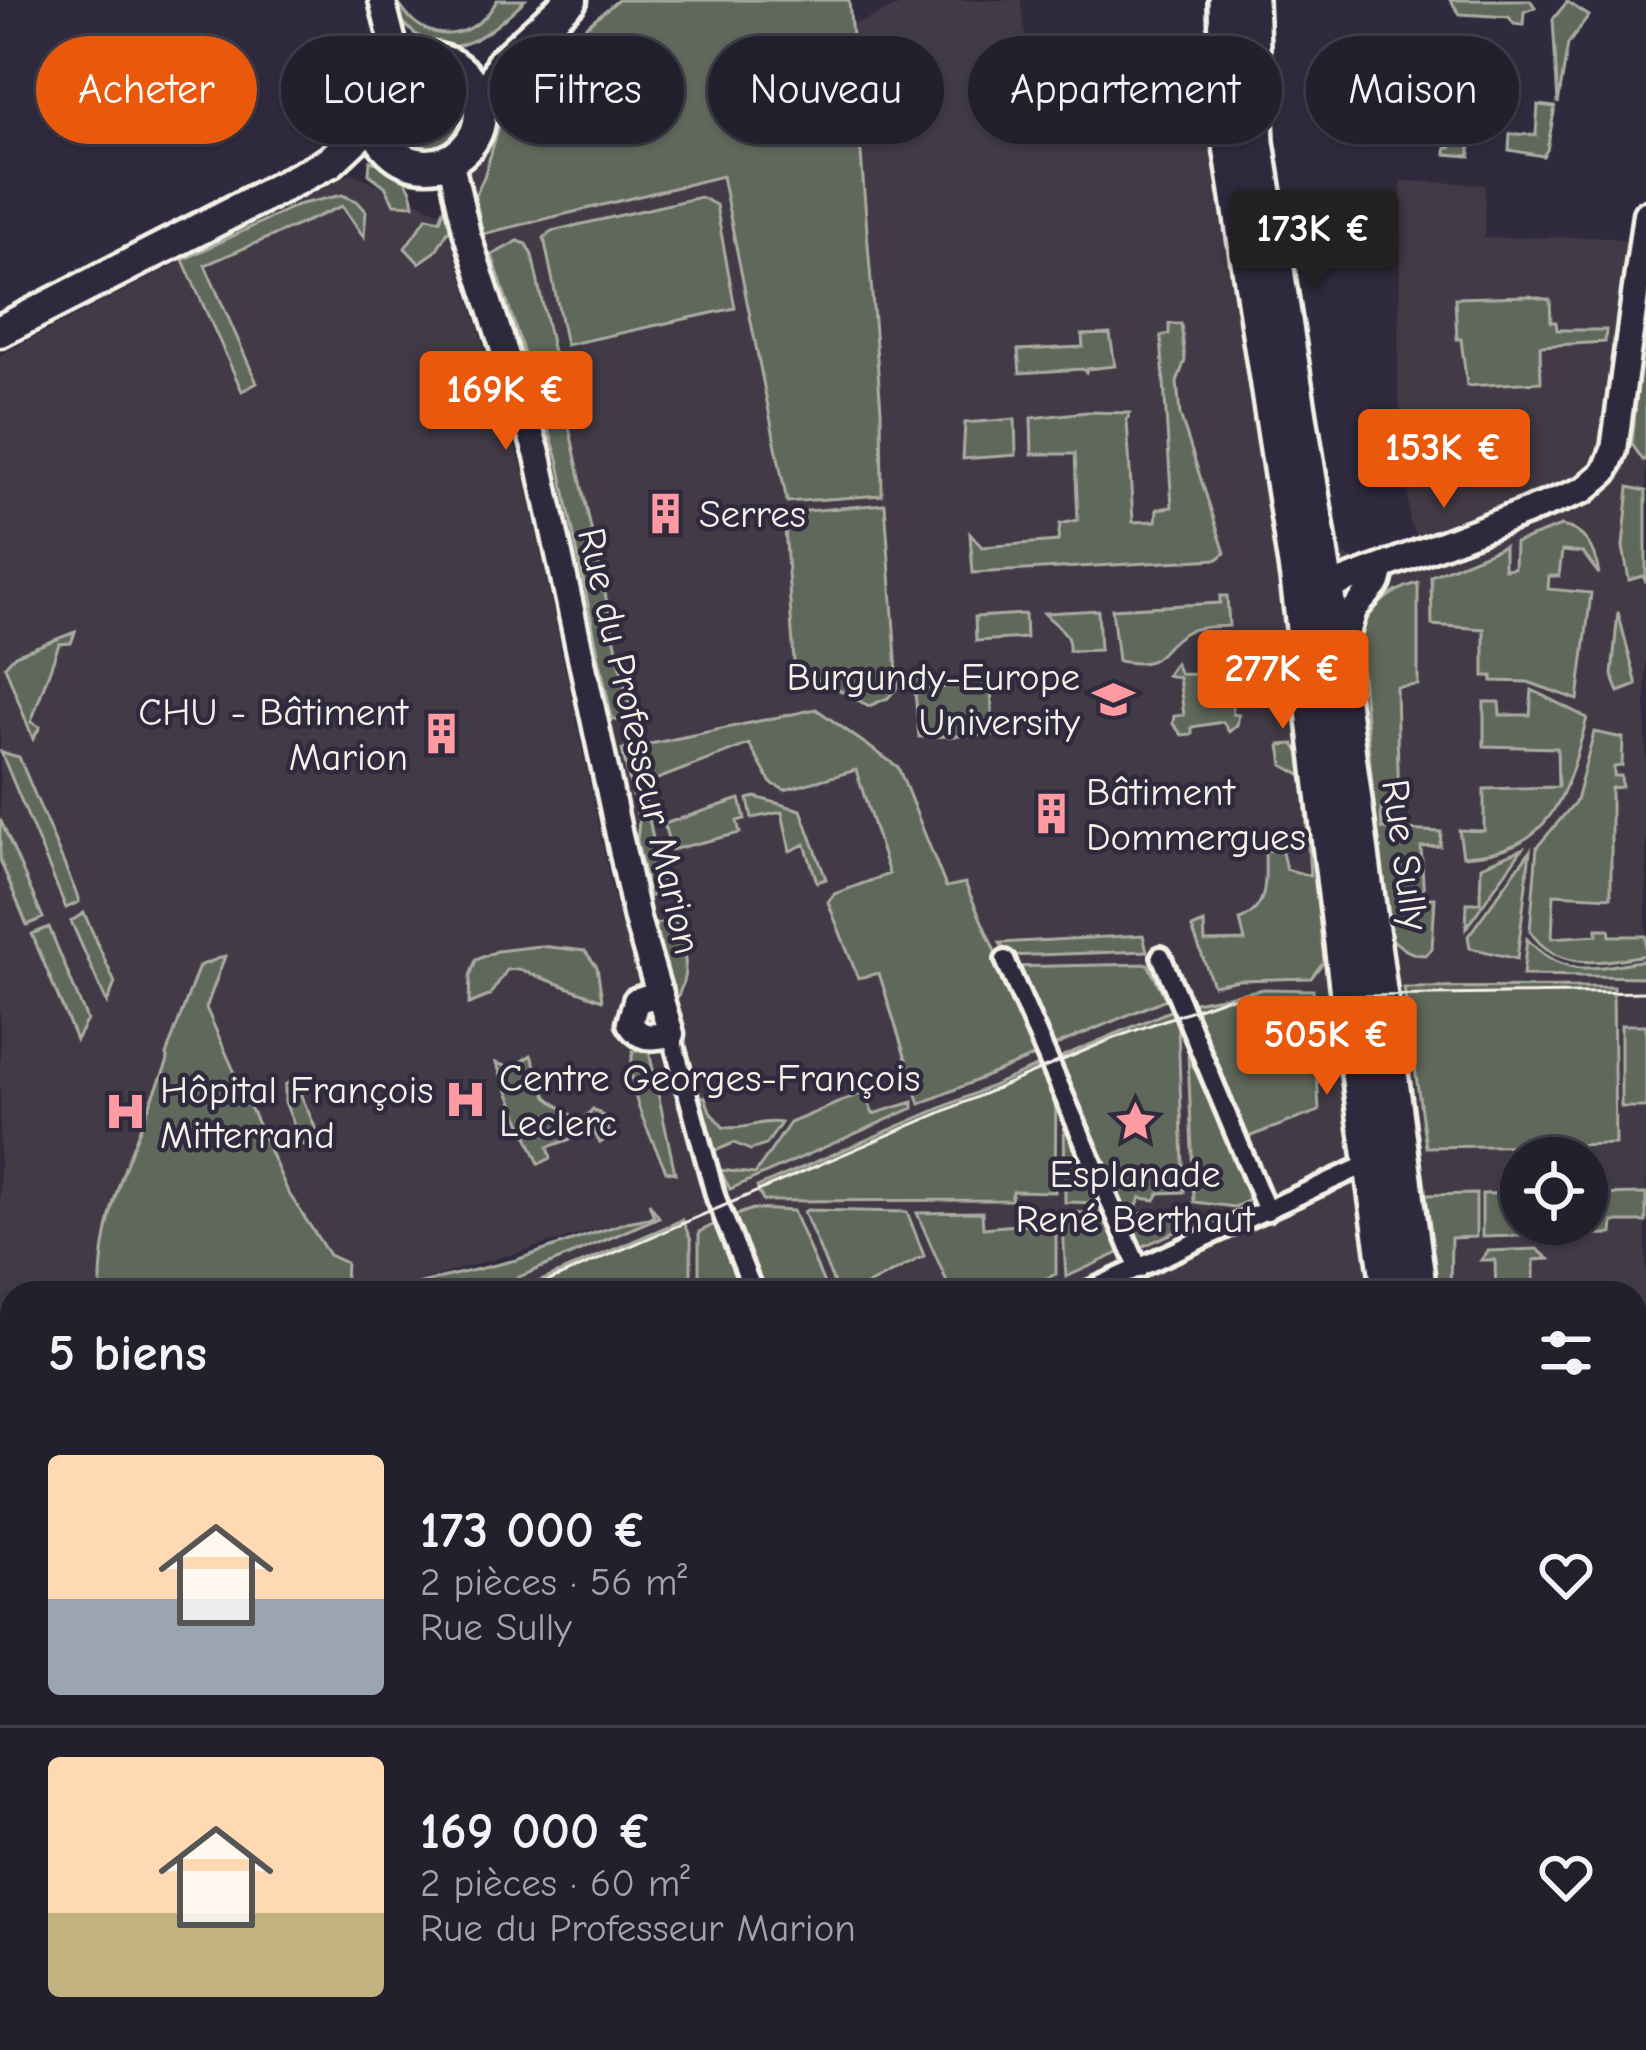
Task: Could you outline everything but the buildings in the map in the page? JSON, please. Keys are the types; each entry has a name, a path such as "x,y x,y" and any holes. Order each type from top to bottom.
{"main road":[{"name":"Rue Sully","path":"1226,0 1229,133 1303,615 1399,1159 1391,1281"},
{"name":"Rue Sully","path":"1250,0 1256,142 1326,588 1417,1281"}],"street":[{"path":"382,0 391,36"},
{"path":"466,62 481,58 547,0"},
{"path":"330,161 374,154 419,164 450,160 471,140 502,63 571,0"},
{"path":"466,79 480,112"},
{"path":"0,331 330,161 348,144"},
{"path":"388,144 402,158"},
{"name":"Rue du Professeur Marion","path":"450,160 467,234 538,456 637,919 711,1180 749,1281"},
{"path":"1303,615 1326,588 1584,490 1605,472 1613,450 1646,214"},
{"path":"1320,549 1342,569 1376,569"},
{"path":"1337,667 1347,626 1378,582 1376,569"},
{"path":"1161,956 1267,1211"},
{"path":"1005,960 1139,1269"},
{"name":"Rue du Professeur Marion","path":"660,993 636,1001 630,1023 636,1034 648,1038 671,1034"},
{"path":"1111,1281 1267,1211 1399,1159"}],"shaded area":[{"name":"Burgundy-Europe University","path":"912,0 1021,0 1025,36 968,36 968,144 1219,144 1323,544 1361,563 1421,543 1410,523 1398,387 1401,181 1485,184 1484,238 1611,237 1646,248 1646,1281 501,1281 629,1220 419,1281 0,1281 0,355 353,173 442,213 523,470 614,899 633,953 600,774 463,180 490,139 490,144 684,144 684,58 708,53 708,144 944,144 944,36 791,36 861,22"}],"green space":[{"path":"497,0 525,0 494,28 466,43 466,36 419,36 397,15 401,7 424,28 450,34 464,31 488,14"},
{"path":"618,0 849,0 852,36 708,36 708,144 860,144 881,410 882,495 787,502 722,176 483,234 475,196 494,144 684,144 684,36 574,36"},
{"path":"1450,0 1530,0 1535,7 1524,12 1523,25 1509,17 1460,14"},
{"path":"1567,2 1589,16 1568,44 1558,104 1553,19"},
{"path":"1538,105 1555,107 1543,156 1509,150 1509,144 1519,144 1519,134 1536,135"},
{"path":"403,144 449,144 426,152"},
{"path":"1470,144 1470,156 1446,154 1451,147"},
{"path":"370,161 401,175 414,205 394,204 385,186 369,174"},
{"path":"342,195 366,211 364,237 342,206 205,265 257,383 242,391 183,260 297,205"},
{"path":"700,197 716,205 735,308 566,345 544,238 552,231"},
{"path":"446,204 453,223 435,252 419,263 405,248 427,217 440,220"},
{"path":"518,241 532,255 631,714 620,721 612,719 558,459 492,255"},
{"path":"1455,298 1550,300 1551,322 1556,322 1557,330 1606,330 1605,342 1540,346 1541,382 1467,386"},
{"path":"1646,305 1646,460 1643,460 1632,444"},
{"path":"1169,324 1181,324 1185,360 1177,382 1180,415 1225,553 1218,559 973,573 970,534 982,547 1058,541 1060,524 1078,520 1075,454 1032,454 1031,418 1130,413 1133,522 1156,521 1157,509 1172,507 1161,336 1169,334"},
{"path":"1110,334 1115,366 1086,372 1020,373 1018,350 1083,347 1082,335"},
{"path":"1015,419 1016,455 963,459 965,423"},
{"path":"1629,487 1646,491 1646,582 1643,576 1629,580 1623,547"},
{"path":"885,504 898,686 888,698 869,706 820,680 795,676 784,513"},
{"path":"1561,526 1588,542 1599,574 1583,553 1562,551 1559,576 1549,576 1548,589 1591,593 1578,700 1528,682 1492,681 1492,676 1484,676 1484,629 1432,625 1431,576 1504,546 1504,569 1514,568 1515,543"},
{"path":"1418,583 1418,685 1396,687 1399,810 1381,810 1382,829 1441,832 1440,846 1421,847 1424,898 1435,898 1432,949 1426,955 1408,951 1386,934 1359,644 1379,604"},
{"path":"1220,596 1227,596 1229,626 1188,631 1153,660 1118,661 1112,609 1220,603"},
{"path":"1098,610 1100,650 1069,651 1065,634 1044,613"},
{"path":"1618,612 1637,685 1619,692 1612,675"},
{"path":"1025,614 1026,638 976,641 975,617"},
{"path":"75,632 71,643 59,644 31,722 40,727 33,739 5,666 15,655"},
{"path":"1223,662 1234,672 1228,675 1233,714 1239,715 1237,725 1229,732 1223,722 1192,727 1192,734 1182,735 1173,724 1174,716 1184,715 1179,678 1167,675 1175,663 1180,674 1223,675"},
{"path":"919,676 921,688 991,686 993,735 919,737 914,680"},
{"path":"1532,690 1587,718 1563,794 1537,830 1518,843 1463,856 1459,830 1484,831 1484,789 1558,787 1557,748 1484,746 1484,702 1499,702 1500,715 1530,715"},
{"path":"816,709 898,767 946,887 965,883 1040,1054 920,1104 879,973 858,978 828,902 834,894 889,874 856,770 785,790 771,783 749,744 642,785 665,897 649,896 637,840 639,821 622,750"},
{"path":"1594,732 1623,738 1622,766 1614,767 1622,787 1611,788 1611,897 1554,894 1552,938 1597,935 1597,929 1609,929 1610,936 1646,936 1646,955 1582,961 1554,953 1530,931 1537,847 1576,801"},
{"path":"1294,744 1307,765 1327,957 1311,978 1213,985 1192,928 1204,923 1205,942 1245,941 1240,920 1261,900 1265,851 1281,849 1286,869 1310,876 1304,777 1283,765 1280,745"},
{"path":"1,752 19,757 79,902 66,908"},
{"path":"740,799 745,819 737,821 740,833 671,850 664,824"},
{"path":"748,799 801,810 826,879 817,882 805,844 790,851 782,812 752,818"},
{"path":"0,819 43,918 27,925 0,860"},
{"path":"1522,849 1466,928 1467,903 1480,903 1481,866"},
{"path":"1530,851 1517,959 1470,948 1468,936"},
{"path":"84,913 115,983 107,1003 71,921"},
{"path":"675,921 685,963 683,984 673,1005 655,924"},
{"path":"49,927 87,1020 76,1040 32,934"},
{"path":"1143,935 1147,951 1008,956 1000,943"},
{"path":"1527,939 1568,966 1596,968 1646,960 1646,977 1523,975"},
{"path":"540,946 585,951 597,967 602,1000 518,969 507,970 489,996 469,1004 476,960 497,951"},
{"path":"225,956 206,1008 288,1192 329,1255 346,1263 346,1281 101,1281 113,1204 199,966"},
{"path":"1148,964 1166,999 1049,1048 1008,967"},
{"path":"1613,987 1615,1144 1608,1144 1608,1137 1500,1137 1500,1146 1426,1147 1404,988"},
{"path":"1264,989 1313,990 1319,1111 1248,1137 1241,1119 1235,1120 1184,1004"},
{"path":"1172,1010 1178,1028 1184,1192 1159,1193 1155,1200 1140,1198 1137,1206 1118,1205 1056,1059"},
{"path":"1621,1025 1646,1025 1646,1107 1621,1107"},
{"path":"633,1051 649,1051 675,1173 666,1171 640,1112 631,1067"},
{"path":"1188,1054 1254,1198 1234,1207 1194,1202"},
{"path":"531,1055 547,1097 580,1122 593,1109 606,1118 610,1137 600,1143 593,1131 548,1147 551,1158 539,1164 496,1063 511,1068"},
{"path":"1043,1064 1056,1090 1055,1192 1013,1191 1011,1200 763,1201 757,1187"},
{"path":"294,1079 322,1143 302,1145 285,1102 285,1085"},
{"path":"864,1092 873,1114 913,1102 913,1108 730,1189 720,1170 755,1174 790,1123"},
{"path":"693,1096 705,1097 723,1127 781,1123 766,1145 750,1150 734,1143 710,1153"},
{"path":"1064,1106 1104,1203 1065,1202"},
{"path":"1476,1194 1476,1237 1451,1238 1450,1281 1432,1281 1425,1195"},
{"path":"1482,1194 1500,1194 1500,1237 1482,1237"},
{"path":"1646,1194 1646,1222 1613,1222 1612,1234 1608,1234 1608,1195"},
{"path":"649,1203 659,1217 510,1281 429,1281 516,1260 654,1217"},
{"path":"753,1209 793,1211 823,1281 757,1281 730,1217"},
{"path":"1027,1211 1056,1214 1056,1274 1040,1281 947,1281 917,1213 982,1212 983,1228 1027,1224"},
{"path":"804,1212 907,1212 924,1256 875,1281 833,1281"},
{"path":"1062,1212 1110,1214 1125,1250 1066,1277"},
{"path":"1188,1213 1186,1227 1137,1249 1121,1214"},
{"path":"682,1220 691,1240 691,1281 541,1281"},
{"path":"715,1224 740,1281 699,1281 699,1232"},
{"path":"1537,1249 1549,1259 1534,1260 1534,1281 1496,1281 1495,1260 1481,1260 1488,1251"}],"tram line":[{"path":"549,1281 1114,1038 1226,998 1646,992"}],"place":[{"name":"Serres","path":"665,514"},
{"name":"Burgundy-Europe University","path":"1114,699"},
{"name":"CHU - Bâtiment Marion","path":"442,734"},
{"name":"Bâtiment Dommergues","path":"1052,814"},
{"name":"Centre Georges-François Leclerc","path":"465,1100"},
{"name":"Hôpital François Mitterrand","path":"126,1112"},
{"name":"Esplanade René Berthaut","path":"1135,1122"}]}
